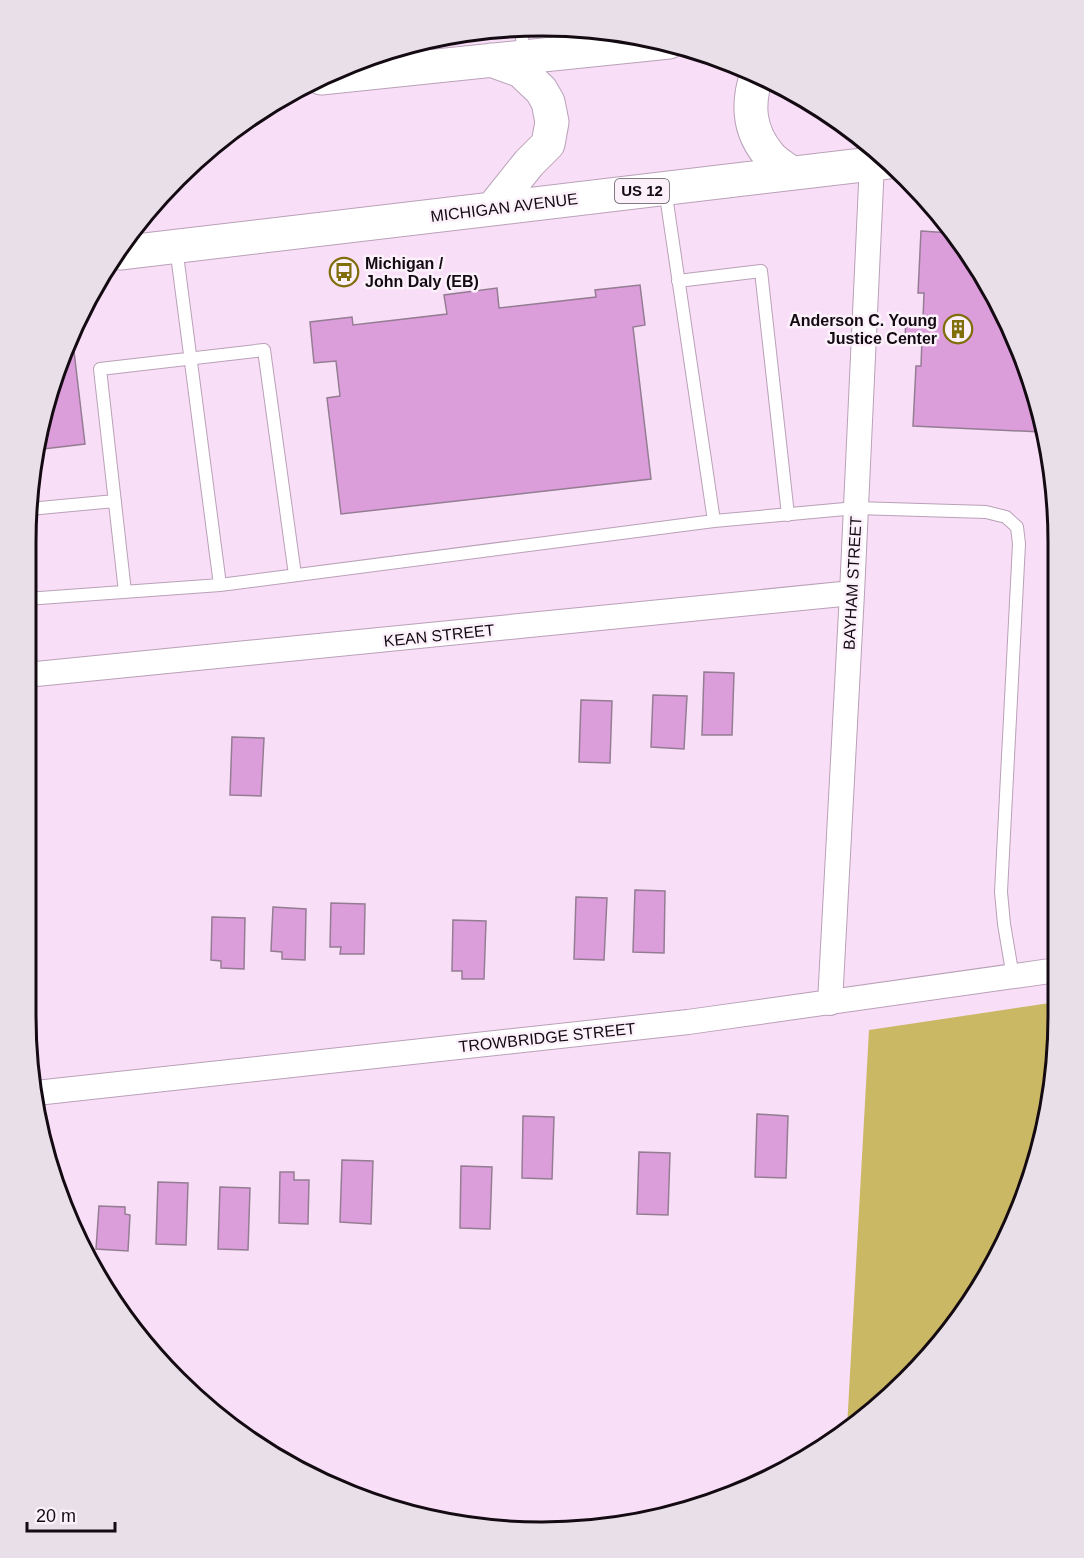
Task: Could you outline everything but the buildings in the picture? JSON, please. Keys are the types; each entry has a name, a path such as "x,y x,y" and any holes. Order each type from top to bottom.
{"main road":[{"path":"491,60 522,42 619,42"},
{"path":"358,71 385,66 491,60 521,71 542,90 548,102 552,122 548,144 529,162 493,208"},
{"path":"754,83 750,93 751,115 756,137 770,157 791,173"},
{"name":"MICHIGAN AVENUE","path":"128,252 876,162"}],"street":[{"name":"BAYHAM STREET","path":"830,1003 856,508 880,165"},
{"name":"KEAN STREET","path":"36,674 852,593"},
{"name":"TROWBRIDGE STREET","path":"42,1092 688,1022 1048,971"}],"lane":[{"path":"665,188 714,521"},
{"path":"176,246 220,585"},
{"path":"678,281 761,271 788,514"},
{"path":"125,592 100,369 264,350 295,575"},
{"path":"37,508 115,501"},
{"path":"36,598 220,585 714,521 856,508 986,512 1006,517 1017,527 1019,544 1001,892 1013,977"}],"shaded area":[{"path":"1048,1003 1044,1082 1031,1147 1021,1179 996,1240 963,1297 922,1350 900,1374 848,1419 869,1030"}],"place":[{"name":"Michigan / John Daly (EB)","path":"344,272"},
{"name":"Anderson C. Young Justice Center","path":"958,329"}]}
